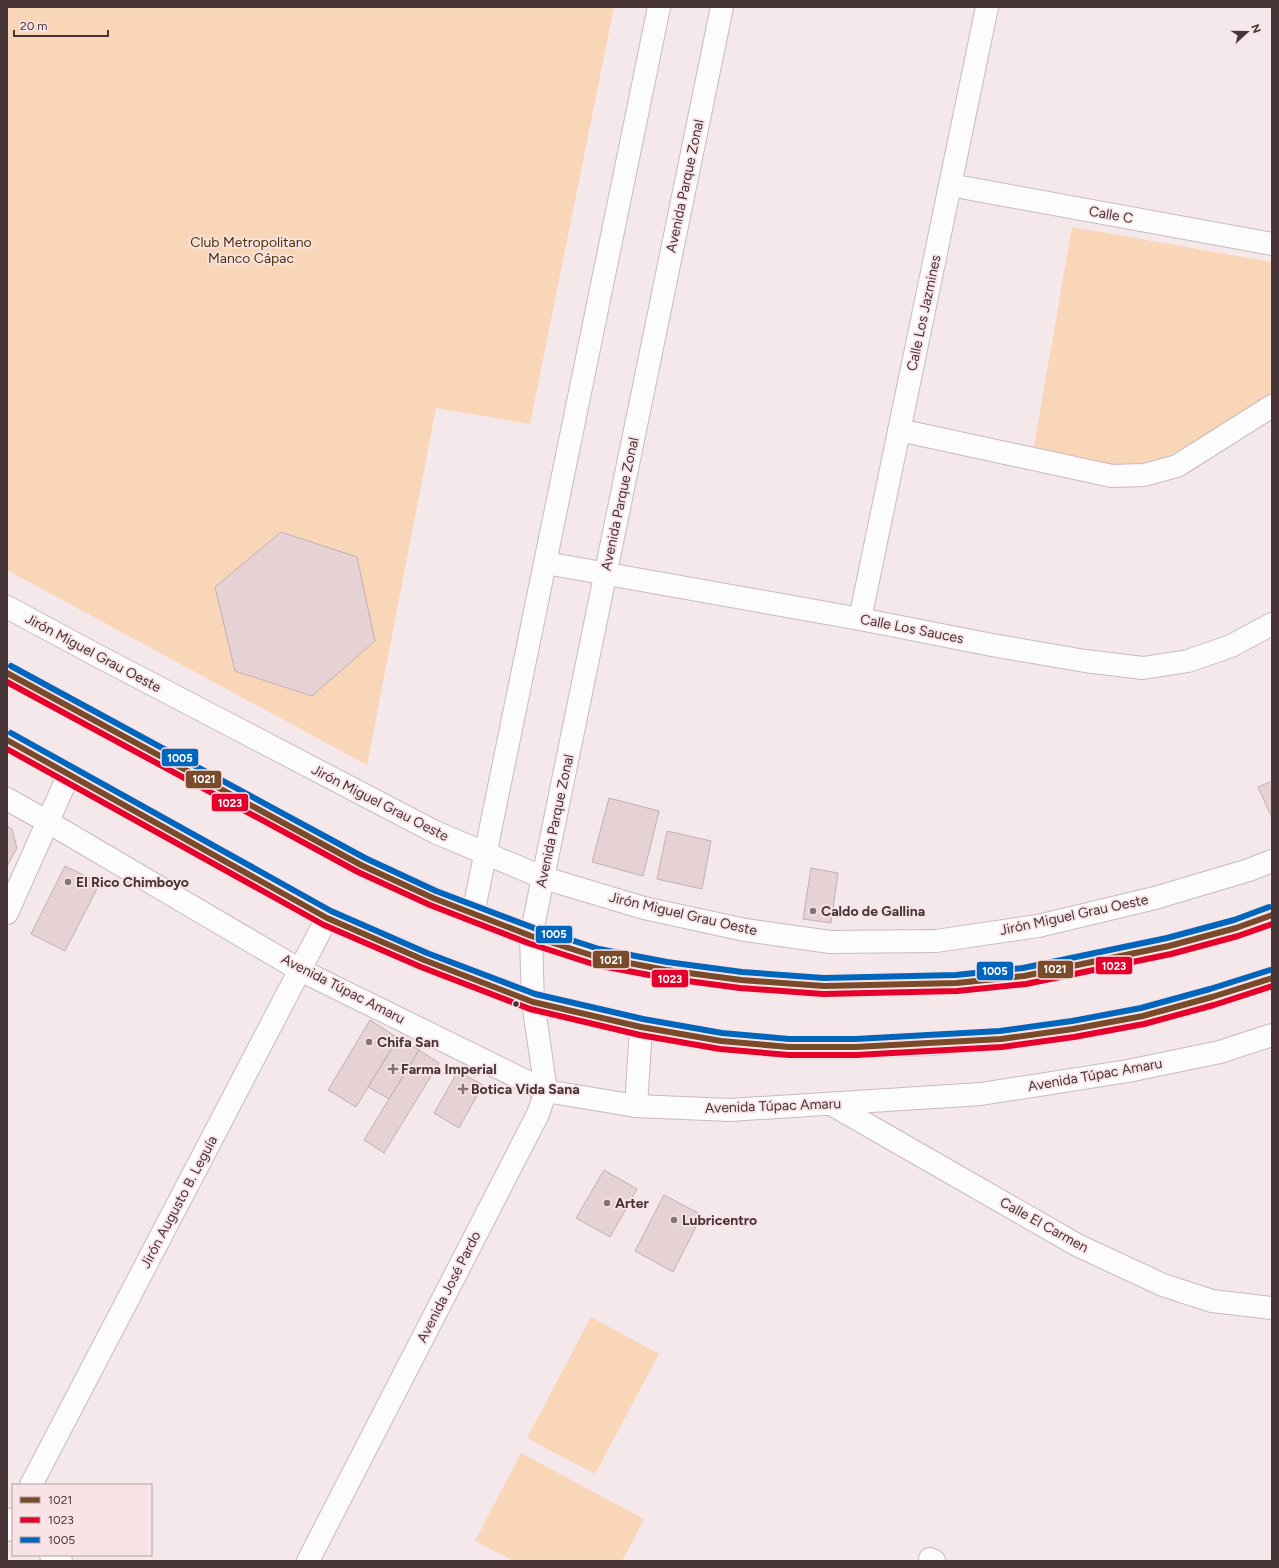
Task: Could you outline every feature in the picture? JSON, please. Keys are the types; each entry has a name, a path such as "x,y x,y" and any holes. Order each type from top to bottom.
{"main road":[{"path":"473,914 659,7"},
{"name":"Avenida Parque Zonal","path":"533,1002 531,936 722,7"},
{"name":"Calle Los Jazmines","path":"860,619 987,7"},
{"name":"Calle C","path":"950,185 1272,244"},
{"path":"900,430 1112,476 1144,475 1177,466 1272,406"},
{"name":"Calle Los Sauces","path":"546,563 860,619 992,645 1085,661 1143,668 1188,661 1231,646 1272,624"},
{"name":"Jirón Miguel Grau Oeste","path":"7,607 327,777 435,832 544,878 644,908 745,930 830,942 936,941 1038,926 1134,903 1249,870 1272,861"},
{"path":"7,673 361,865 433,898 473,914 531,936 597,957 666,970 741,980 824,986 950,983 1024,976 1095,962 1169,946 1236,928 1272,915"},
{"path":"7,740 327,918 424,960 533,1002 640,1027 721,1041 789,1046 856,1047 1001,1039 1073,1029 1143,1016 1212,997 1272,978"},
{"path":"7,913 69,774"},
{"name":"Avenida Túpac Amaru","path":"7,799 300,970 546,1091 636,1106 730,1110 981,1094 1128,1071 1220,1052 1272,1035"},
{"name":"Jirón Augusto B. Leguía","path":"31,1484 327,918"},
{"name":"Avenida José Pardo","path":"308,1561 538,1114 546,1091 533,1002"},
{"path":"636,1106 640,1027"},
{"name":"Calle El Carmen","path":"831,1104 1076,1245 1163,1285 1212,1301 1272,1308"},
{"path":"7,1530 12,1520"},
{"path":"52,1556 61,1561"}],"green space":[{"name":"Club Metropolitano Manco Cápac","path":"7,7 614,7 530,424 436,408 367,765 7,570"},
{"path":"1072,227 1272,262 1272,395 1174,453 1147,467 1121,471 1033,452"},
{"path":"591,1317 659,1354 595,1474 527,1438"},
{"path":"521,1453 644,1519 622,1561 514,1561 475,1541"}],"building":[{"path":"281,532 357,557 375,641 312,696 235,671 215,587"},
{"path":"1272,781 1272,818 1258,787"},
{"path":"609,798 659,811 643,876 592,862"},
{"path":"7,826 12,829 17,848 7,866"},
{"path":"667,831 711,841 702,889 657,879"},
{"path":"65,866 100,883 65,951 31,934"},
{"path":"811,868 838,873 831,923 803,919"},
{"path":"370,1020 398,1038 356,1107 328,1090"},
{"name":"Farma Imperial","path":"398,1038 419,1050 389,1099 368,1087"},
{"path":"419,1050 439,1063 384,1153 364,1140"},
{"path":"458,1071 483,1085 459,1128 434,1113"},
{"name":"Arter","path":"604,1170 637,1189 610,1237 576,1218"},
{"path":"664,1195 702,1215 673,1272 635,1251"}],"transit line":[{"name":"1005","path":"11,666 365,858 436,891 534,928 599,949 667,962 742,972 824,978 956,975 1023,968 1167,938 1234,920 1269,907"},
{"name":"1021","path":"7,673 361,865 433,898 531,936 597,957 666,970 741,980 824,986 957,983 1024,976 1169,946 1236,928 1272,915"},
{"name":"1023","path":"7,682 358,872 430,905 528,943 596,965 665,978 740,988 823,994 957,991 1026,984 1171,954 1238,936 1272,924"},
{"name":"1005","path":"11,733 331,911 427,953 535,994 643,1019 722,1033 789,1039 856,1039 1000,1031 1072,1021 1141,1008 1210,989 1270,970"},
{"name":"1021","path":"7,740 327,918 424,960 533,1002 641,1027 721,1041 789,1047 856,1047 1001,1039 1073,1029 1143,1016 1212,997 1272,978"},
{"name":"1023","path":"7,749 324,925 421,967 530,1009 640,1035 720,1049 789,1055 856,1055 1002,1047 1074,1037 1144,1024 1214,1005 1272,986"}],"place":[{"name":"El Rico Chimboyo","path":"68,882"},
{"name":"Caldo de Gallina","path":"813,911"},
{"name":"Chifa San","path":"369,1042"},
{"name":"Farma Imperial","path":"393,1069"},
{"name":"Botica Vida Sana","path":"463,1089"},
{"name":"Arter","path":"607,1203"},
{"name":"Lubricentro","path":"674,1220"}]}
